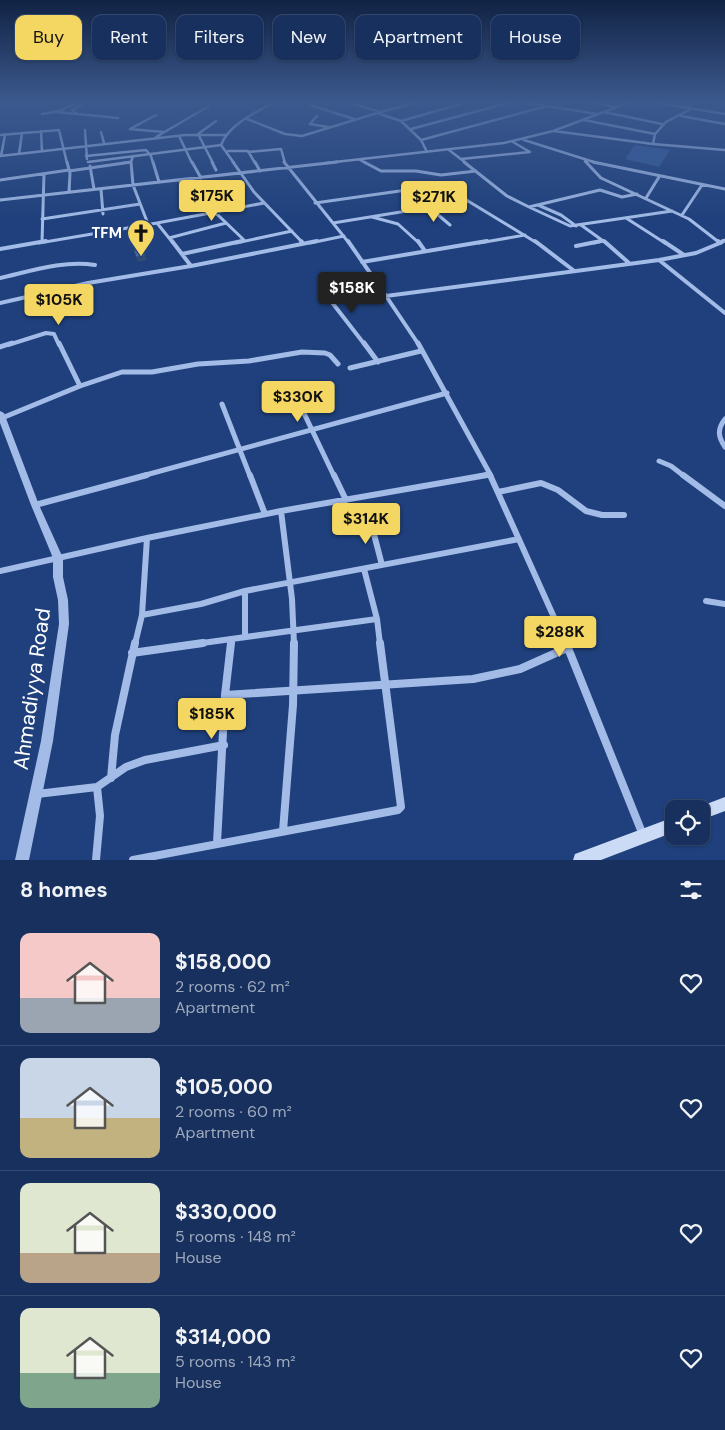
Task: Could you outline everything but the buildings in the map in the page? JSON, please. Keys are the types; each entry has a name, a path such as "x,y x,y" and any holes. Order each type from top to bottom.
{"main road":[{"path":"710,810 725,804"},
{"path":"581,860 608,855 643,836 665,827"}],"street":[{"path":"4,141 0,156 123,141"},
{"path":"19,154 21,141"},
{"path":"42,141 42,151"},
{"path":"62,141 69,170 69,192"},
{"path":"85,141 86,156 94,190"},
{"path":"180,141 201,178"},
{"path":"201,141 216,170"},
{"path":"221,145 222,141"},
{"path":"422,141 427,152"},
{"path":"0,201 518,141"},
{"path":"527,141 584,160 659,177 725,189"},
{"path":"631,141 725,150"},
{"path":"462,159 530,152 513,142"},
{"path":"88,162 221,145 228,151 239,173 264,203 304,242"},
{"path":"228,151 248,152 280,148 284,163 344,236 400,315 447,393 490,474 568,648 643,836"},
{"path":"86,156 143,149 150,154 159,182"},
{"path":"448,150 508,196 570,226 673,211"},
{"path":"248,152 260,171"},
{"path":"133,156 131,162 133,185 148,224"},
{"path":"360,160 381,171 416,171 441,174 476,171"},
{"path":"584,160 601,178 682,215 701,226 720,243"},
{"path":"0,180 131,162"},
{"path":"42,242 45,195 44,174"},
{"path":"646,198 659,177"},
{"path":"179,180 187,191 244,240"},
{"path":"315,203 442,185 447,186 468,201 526,235 572,270"},
{"path":"682,215 702,185"},
{"path":"101,189 103,212"},
{"path":"529,207 600,190 622,197 637,194"},
{"path":"333,223 468,201"},
{"path":"0,249 264,203"},
{"path":"42,219 103,212 140,204"},
{"path":"537,205 560,215 576,226"},
{"path":"429,207 450,224"},
{"path":"371,216 378,221 398,224 416,238 425,252"},
{"path":"625,218 684,256"},
{"path":"157,222 191,266"},
{"path":"169,238 226,223"},
{"path":"581,225 629,263"},
{"path":"182,254 292,231"},
{"path":"362,262 526,235"},
{"path":"0,303 88,283 191,266 304,242 344,236"},
{"path":"386,296 684,256 725,240"},
{"path":"576,246 603,241"},
{"path":"658,260 725,313"},
{"path":"0,278 68,264 88,263 95,265"},
{"path":"378,362 327,296 380,286"},
{"path":"0,347 46,333 54,334 80,386"},
{"path":"350,368 421,351"},
{"path":"1,416 122,372 152,372 176,367 248,361 302,352 325,353 330,355 338,364"},
{"path":"35,505 447,393"},
{"path":"222,404 265,514"},
{"path":"301,407 346,500"},
{"name":"Ahmadiyya Road","path":"1,416 35,505 58,558 58,577 63,600 64,624 47,741 22,860"},
{"path":"725,419 718,430 718,439 725,447"},
{"path":"658,461 671,466 725,506"},
{"path":"0,571 265,514 490,474"},
{"path":"498,492 541,483 547,484 554,486 580,508 605,516 624,515"},
{"path":"282,511 283,548 290,583 294,629 293,690 283,831"},
{"path":"370,519 382,565"},
{"path":"111,778 115,735 142,615 147,538"},
{"path":"142,615 201,604 245,591 519,539"},
{"path":"133,860 401,808 387,686 376,619 364,569"},
{"path":"245,591 245,637"},
{"path":"706,601 725,604"},
{"path":"132,653 376,619"},
{"path":"217,843 224,744 225,695 232,639"},
{"path":"225,695 472,679 520,669 568,648"},
{"path":"36,794 98,787 126,767 145,760 224,744"},
{"path":"96,860 100,816 98,787"}],"shaded area":[{"path":"635,145 670,150 659,167 625,159"}],"place":[{"name":"TFM","path":"141,257"}]}
